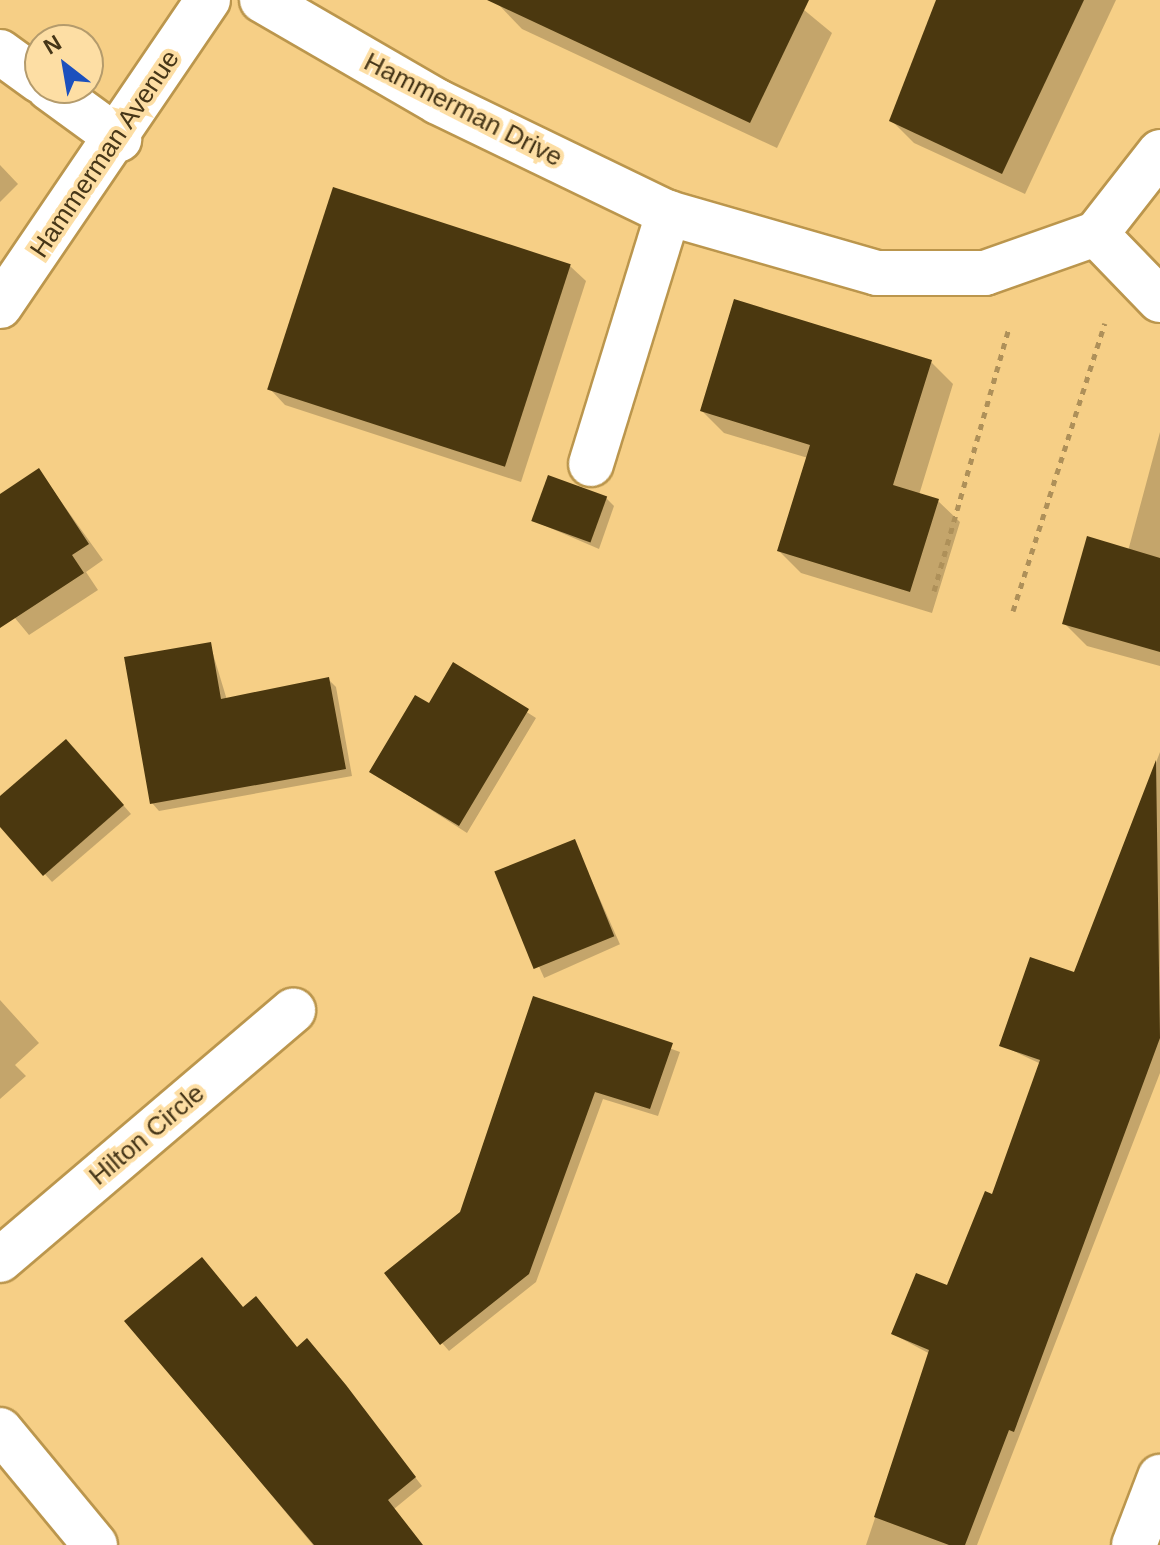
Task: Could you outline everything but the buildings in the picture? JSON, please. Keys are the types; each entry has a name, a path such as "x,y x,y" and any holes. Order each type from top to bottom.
{"street":[{"name":"Hammerman Avenue","path":"0,306 119,139 208,0"},
{"name":"Hammerman Drive","path":"262,0 438,102 668,213 877,273 985,273 1028,258 1110,250"},
{"path":"0,52 24,69"},
{"path":"71,104 119,139"},
{"path":"1160,152 1110,250 1160,300"},
{"path":"591,464 668,213"},
{"name":"Hilton Circle","path":"0,1260 293,1011"},
{"path":"0,1430 95,1545"},
{"path":"1134,1545 1160,1477"}],"path":[{"path":"1013,611 1110,250"},
{"path":"934,591 1028,258"}]}
